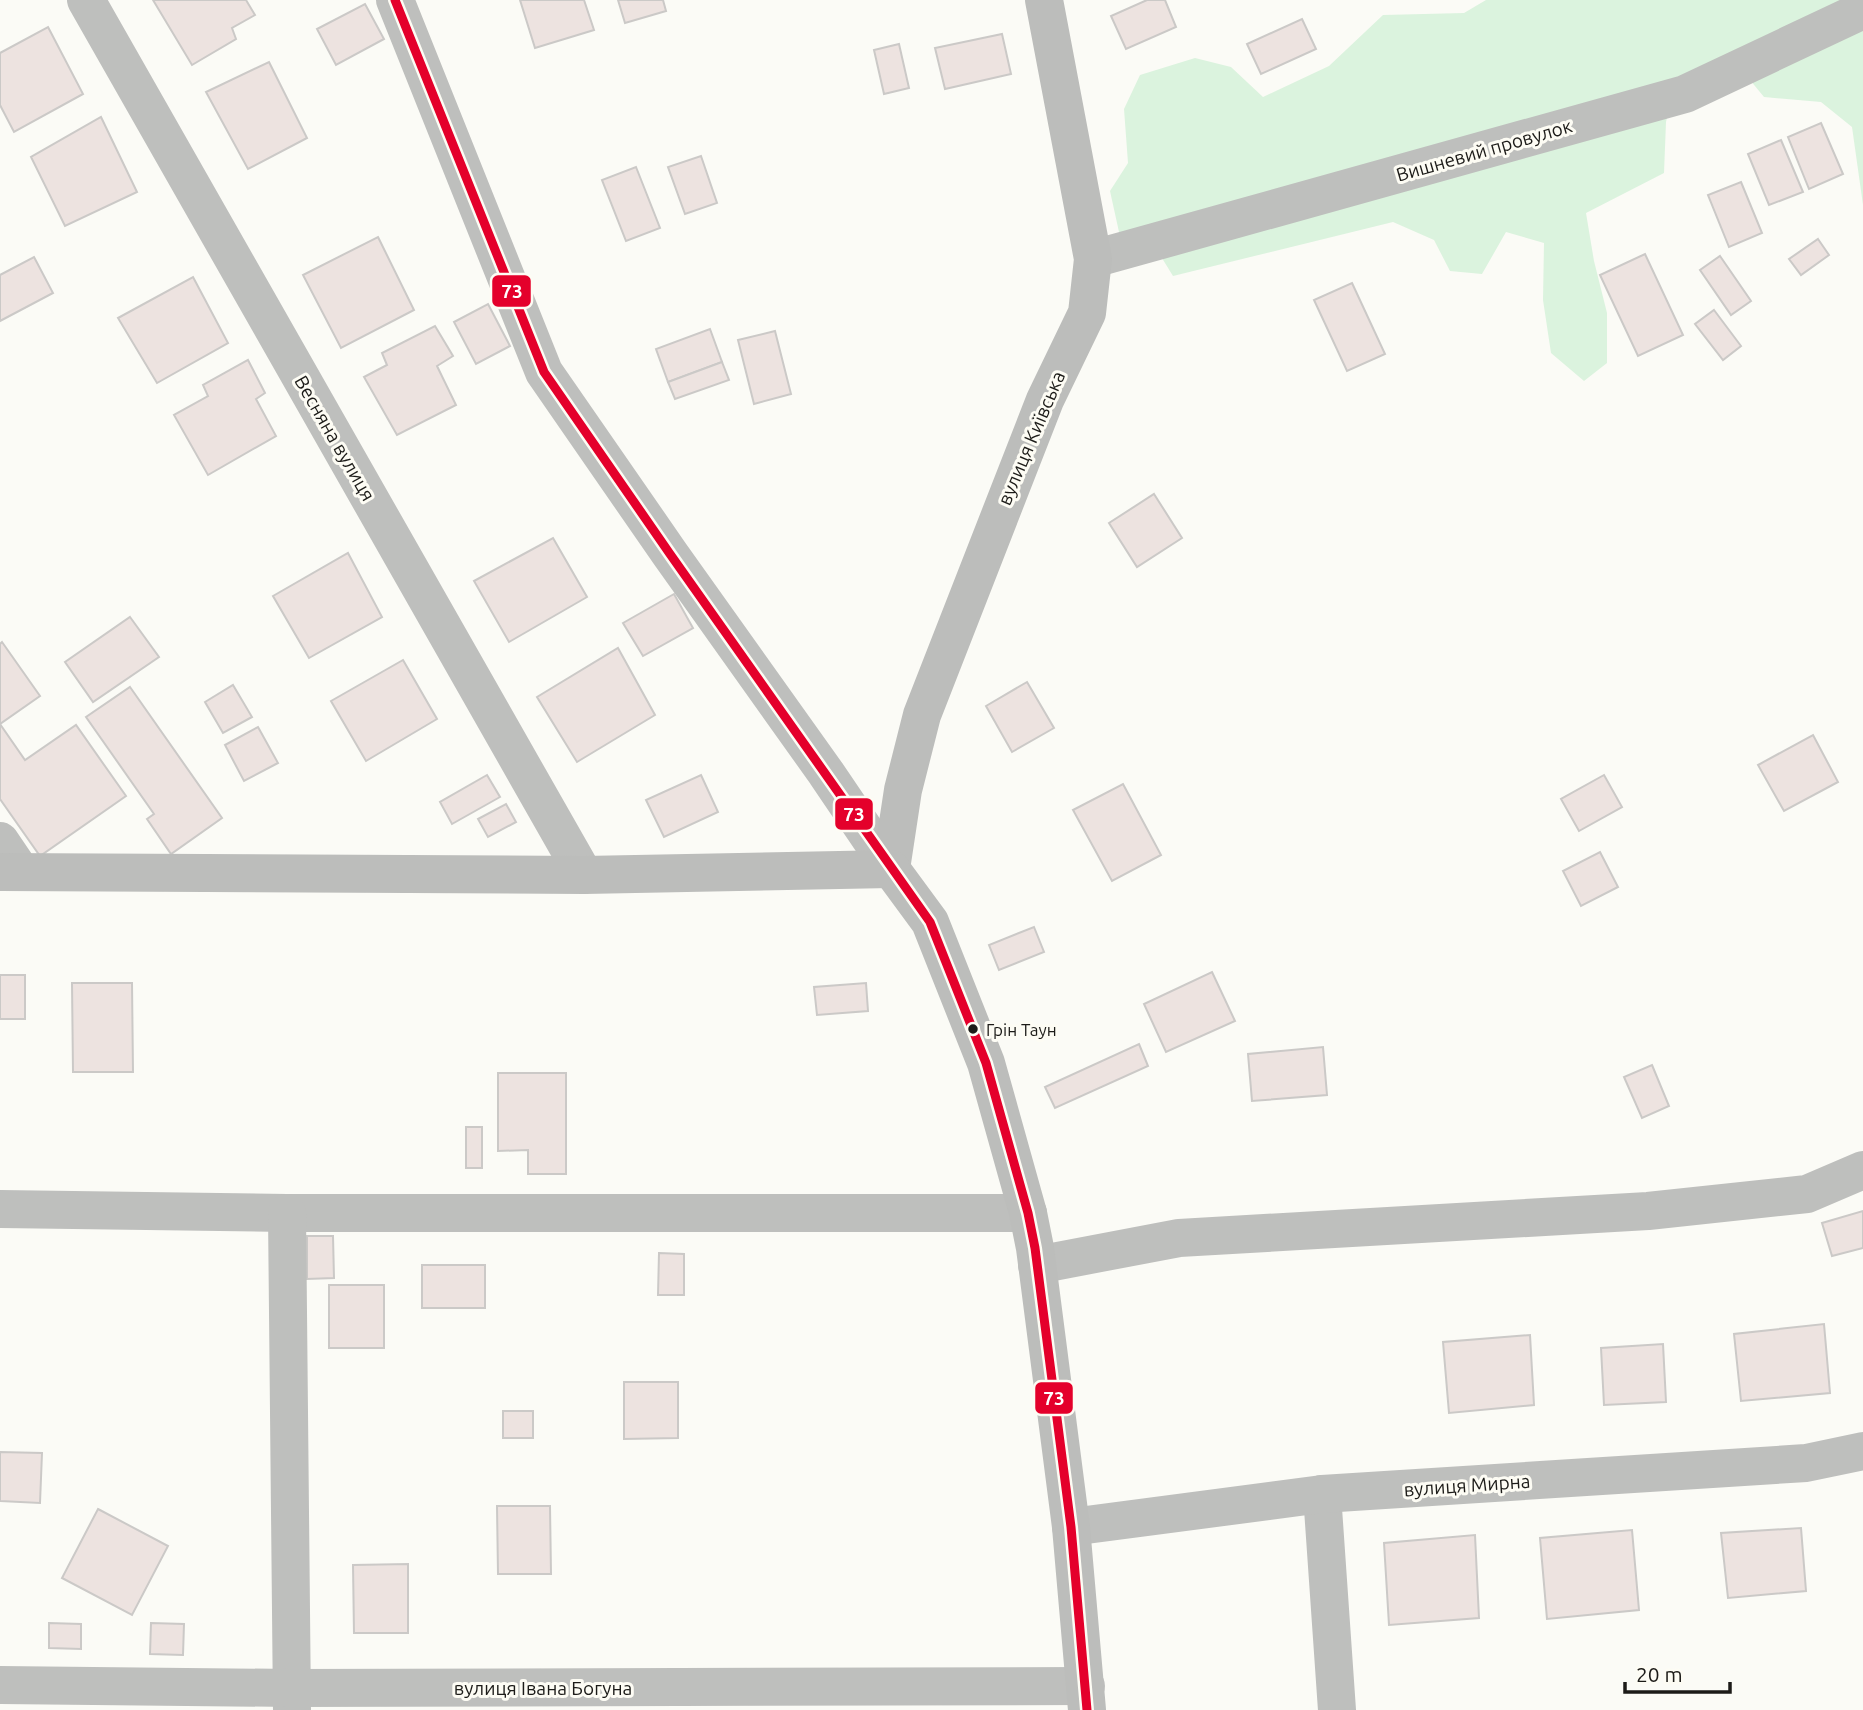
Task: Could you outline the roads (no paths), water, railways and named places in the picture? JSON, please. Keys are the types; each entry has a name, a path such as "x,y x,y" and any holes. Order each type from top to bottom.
{"street":[{"name":"Весняна вулиця","path":"86,0 584,875"},
{"path":"395,0 544,372 930,922 986,1063 1028,1213 1071,1527 1086,1698"},
{"name":"вулиця Київська","path":"891,869 904,790 922,715 1045,400 1087,313 1093,259 1044,0"},
{"name":"Вишневий провулок","path":"1093,259 1685,94 1863,10"},
{"path":"0,841 10,872 584,875 891,869"},
{"path":"1037,1265 1179,1238 1648,1210 1807,1194 1863,1170"},
{"path":"0,1209 287,1213 1028,1213"},
{"path":"287,1213 292,1699"},
{"name":"вулиця Мирна","path":"1071,1527 1322,1494 1806,1462 1863,1451"},
{"path":"1322,1494 1337,1710"},
{"name":"вулиця Івана Богуна","path":"0,1685 292,1699 1086,1698"}],"place":[{"name":"Грін Таун","path":"973,1029"}]}
